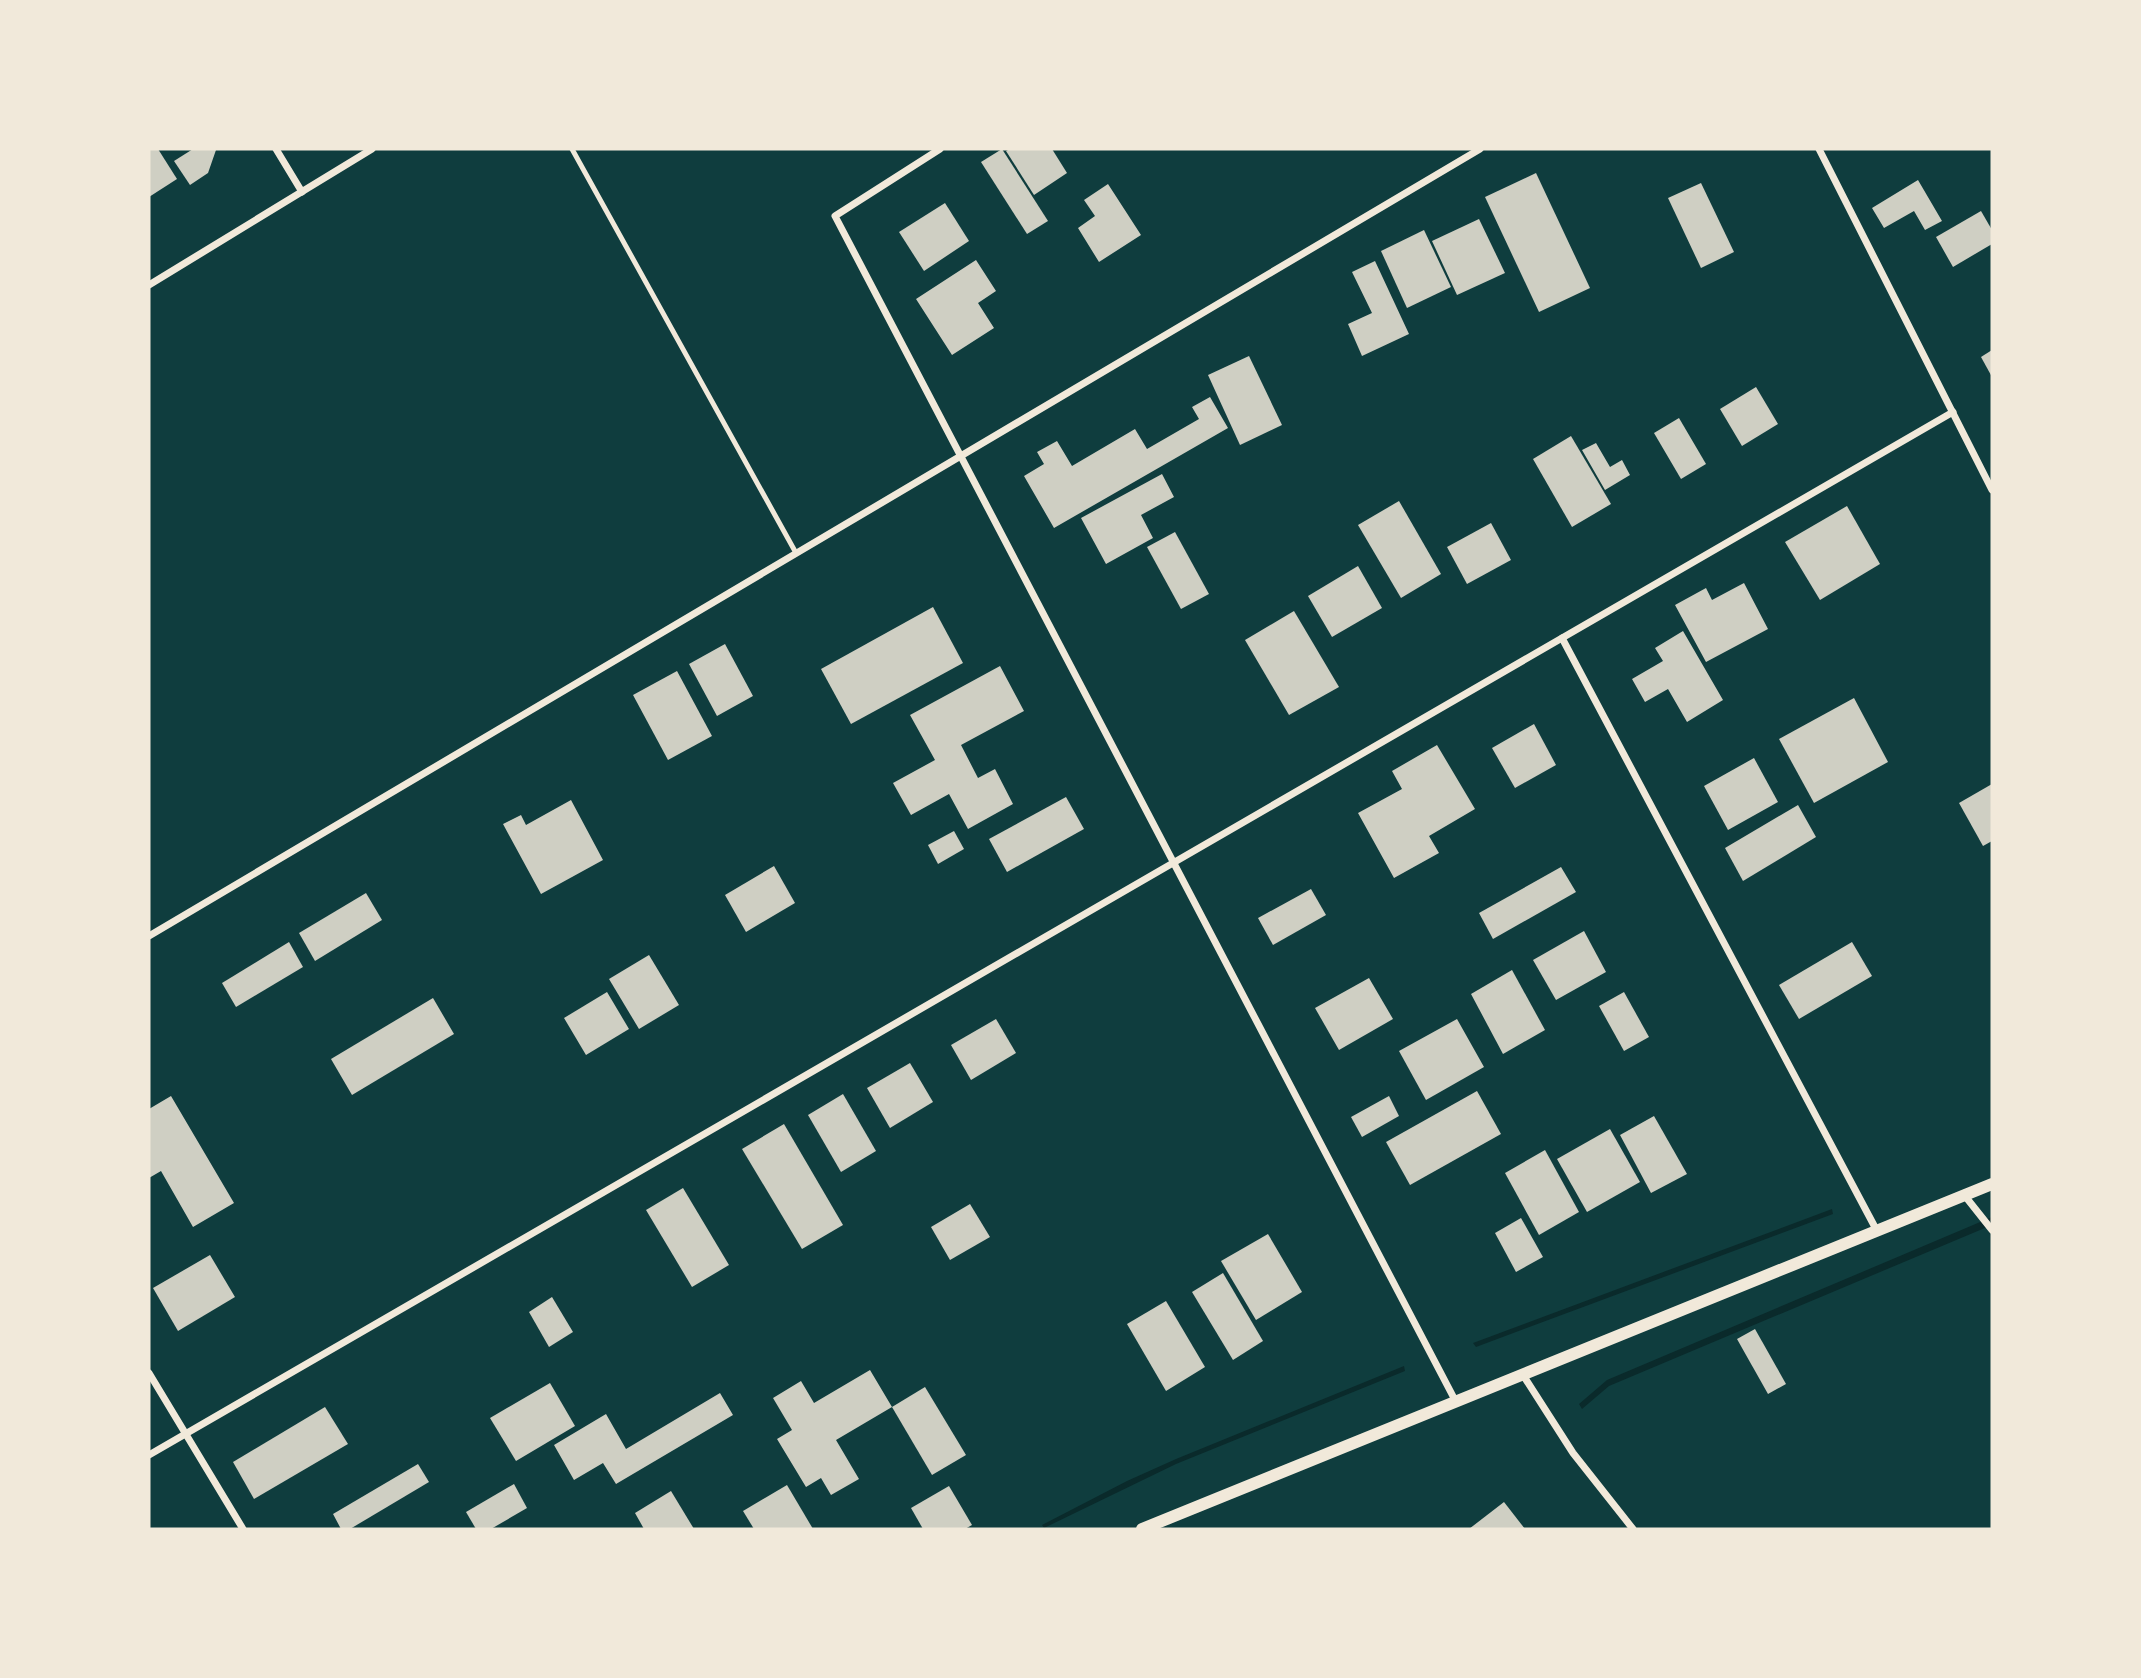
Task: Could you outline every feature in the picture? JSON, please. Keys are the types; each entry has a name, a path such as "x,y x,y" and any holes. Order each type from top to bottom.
{"street":[{"path":"276,149 302,192"},
{"path":"149,285 372,149"},
{"path":"940,149 835,216 1456,1402"},
{"path":"149,936 1480,149"},
{"path":"1819,149 1992,490"},
{"path":"149,1455 1953,412"},
{"path":"1562,638 1877,1231"},
{"path":"1142,1529 1992,1185"},
{"path":"1965,1196 1992,1230"},
{"path":"149,1373 243,1529"},
{"path":"1523,1375 1573,1453 1633,1529"}],"lane":[{"path":"572,149 796,553"}],"water":[{"path":"1832,1209 1833,1214 1476,1347 1473,1343"},
{"path":"1992,1217 1992,1225 1609,1386 1582,1409 1579,1404 1607,1380"},
{"path":"1404,1366 1405,1371 1176,1464 1044,1528 1042,1525 1176,1459"}],"building":[{"path":"149,149 158,149 177,179 149,197"},
{"path":"193,149 216,150 208,173 190,185 174,161"},
{"path":"1002,149 1048,221 1027,234 981,162"},
{"path":"1052,149 1067,173 1034,195 1006,151"},
{"path":"1536,173 1590,288 1539,312 1485,197"},
{"path":"1918,180 1942,221 1925,230 1914,211 1884,228 1872,208"},
{"path":"1701,183 1734,252 1701,268 1668,198"},
{"path":"1108,184 1141,235 1099,262 1078,228 1095,216 1084,200"},
{"path":"945,203 969,241 924,271 899,232"},
{"path":"1981,211 1992,230 1992,244 1953,267 1936,237"},
{"path":"1479,219 1505,273 1457,295 1432,241"},
{"path":"1424,230 1451,287 1407,308 1381,251"},
{"path":"976,260 996,291 978,303 994,328 952,355 916,299"},
{"path":"1375,261 1409,334 1362,356 1348,324 1372,313 1352,272"},
{"path":"1992,350 1992,377 1981,357"},
{"path":"1249,356 1282,425 1240,445 1208,375"},
{"path":"1756,387 1778,424 1742,446 1720,409"},
{"path":"1210,397 1228,428 1054,528 1024,476 1044,464 1037,452 1057,441 1072,466 1135,429 1147,449 1199,419 1192,407"},
{"path":"1679,418 1706,464 1681,479 1654,433"},
{"path":"1571,436 1611,504 1572,527 1533,459"},
{"path":"1596,443 1610,467 1622,460 1630,475 1605,490 1582,450"},
{"path":"1162,474 1174,497 1141,515 1153,538 1106,564 1081,518"},
{"path":"1399,501 1441,574 1401,598 1358,525"},
{"path":"1847,506 1880,564 1820,600 1785,542"},
{"path":"1491,523 1511,560 1467,584 1447,547"},
{"path":"1175,532 1209,594 1181,609 1147,547"},
{"path":"1358,566 1382,608 1332,637 1308,596"},
{"path":"1744,583 1768,629 1706,662 1675,605 1706,588 1712,600"},
{"path":"933,607 963,663 851,724 821,669"},
{"path":"1294,611 1339,687 1289,715 1245,640"},
{"path":"1683,631 1723,700 1687,722 1668,689 1645,702 1632,679 1663,661 1655,648"},
{"path":"725,644 753,696 717,716 689,664"},
{"path":"1000,666 1024,711 961,745 978,778 995,769 1013,804 968,829 949,794 911,815 893,783 935,760 910,715"},
{"path":"677,671 712,736 668,760 633,695"},
{"path":"1854,698 1888,762 1814,803 1779,739"},
{"path":"1534,724 1556,765 1515,788 1492,748"},
{"path":"1437,745 1475,809 1429,836 1439,853 1394,878 1358,813 1402,789 1392,771"},
{"path":"1754,758 1778,802 1728,830 1704,786"},
{"path":"1992,784 1992,841 1983,846 1959,803"},
{"path":"1066,797 1084,829 1007,872 989,839"},
{"path":"571,800 603,860 541,894 503,824 521,815 526,825"},
{"path":"1798,805 1816,837 1743,881 1725,848"},
{"path":"954,831 964,849 938,864 928,845"},
{"path":"774,866 795,903 746,932 725,895"},
{"path":"1561,867 1576,892 1493,939 1479,913"},
{"path":"1311,889 1326,915 1273,945 1258,918"},
{"path":"366,893 382,920 315,961 299,933"},
{"path":"1584,931 1606,972 1556,1000 1533,960"},
{"path":"289,942 303,967 236,1007 222,983"},
{"path":"1852,942 1872,976 1799,1019 1779,985"},
{"path":"649,955 679,1005 639,1029 609,979"},
{"path":"1512,970 1545,1030 1503,1054 1471,994"},
{"path":"1369,978 1393,1019 1339,1050 1315,1008"},
{"path":"607,992 629,1029 586,1055 564,1018"},
{"path":"1624,992 1649,1037 1624,1051 1599,1006"},
{"path":"433,998 454,1034 352,1095 331,1059"},
{"path":"996,1019 1016,1053 971,1080 951,1045"},
{"path":"1457,1019 1484,1067 1426,1100 1399,1051"},
{"path":"910,1063 933,1102 890,1128 867,1088"},
{"path":"1477,1091 1501,1134 1410,1185 1386,1142"},
{"path":"843,1094 876,1151 841,1172 808,1115"},
{"path":"171,1096 234,1203 193,1227 161,1171 149,1178 149,1109"},
{"path":"1389,1096 1399,1116 1362,1137 1351,1117"},
{"path":"1654,1116 1687,1174 1651,1193 1620,1135"},
{"path":"784,1124 843,1225 802,1249 742,1149"},
{"path":"1610,1129 1640,1182 1587,1212 1557,1159"},
{"path":"1545,1150 1579,1212 1539,1235 1505,1173"},
{"path":"683,1188 729,1265 692,1287 646,1210"},
{"path":"970,1204 990,1237 950,1260 931,1227"},
{"path":"1521,1218 1543,1257 1516,1272 1495,1233"},
{"path":"1268,1234 1302,1292 1256,1320 1221,1261"},
{"path":"210,1255 235,1297 178,1331 153,1288"},
{"path":"1223,1273 1263,1341 1233,1360 1192,1292"},
{"path":"552,1297 573,1332 549,1347 529,1312"},
{"path":"1166,1301 1205,1367 1166,1391 1127,1324"},
{"path":"1755,1329 1786,1384 1768,1394 1737,1339"},
{"path":"870,1370 892,1407 836,1440 859,1479 831,1495 821,1478 806,1487 777,1439 792,1430 773,1398 801,1381 814,1403"},
{"path":"550,1383 575,1426 516,1461 490,1418"},
{"path":"925,1387 966,1455 932,1475 892,1407"},
{"path":"720,1393 733,1415 616,1484 603,1463 574,1480 554,1445 606,1414 626,1449"},
{"path":"325,1407 348,1444 254,1499 233,1462"},
{"path":"418,1464 429,1482 350,1529 341,1529 333,1514"},
{"path":"514,1484 527,1508 491,1529 476,1529 466,1512"},
{"path":"787,1485 813,1529 754,1529 743,1511"},
{"path":"949,1486 972,1525 965,1529 923,1529 911,1508"},
{"path":"671,1491 694,1529 644,1529 635,1513"},
{"path":"1504,1502 1525,1529 1469,1529"}]}
